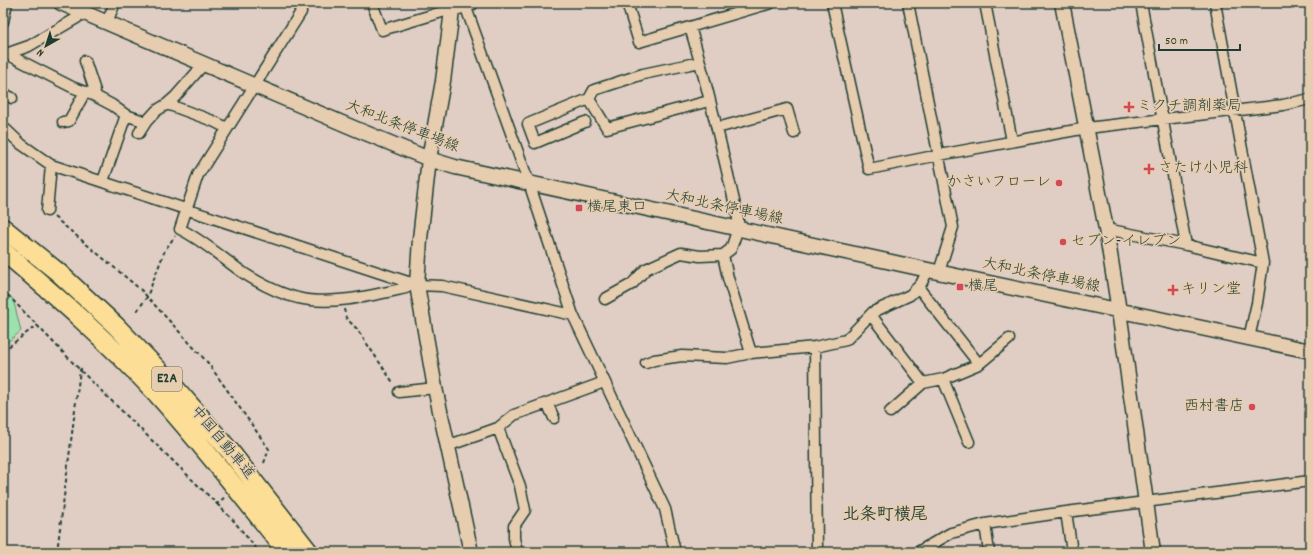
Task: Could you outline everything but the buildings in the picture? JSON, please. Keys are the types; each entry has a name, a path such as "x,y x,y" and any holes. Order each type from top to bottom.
{"highway":[{"name":"中国自動車道","path":"3,228 59,273 116,326 169,381 229,450 309,552"},
{"name":"中国自動車道","path":"3,251 45,286 100,337 155,393 216,461 287,552"}],"main road":[{"name":"大和北条停車場線","path":"61,3 429,159 455,167 1310,351"},
{"path":"1062,3 1106,229 1153,552"},
{"path":"460,5 443,81 429,159 420,239 413,283 471,552"}],"street":[{"path":"3,22 7,3"},
{"path":"107,22 115,3"},
{"path":"297,3 301,12 198,175 180,229 191,234 247,275 276,291 304,299 345,300 406,288 413,283"},
{"path":"372,3 382,30 460,5 530,183 573,315 665,509 675,552"},
{"path":"627,3 639,42 771,3"},
{"path":"832,3 869,169 1086,128 1283,105 1310,99"},
{"path":"646,363 671,357 698,356 727,358 752,353 815,347 846,340 873,312 910,295 934,271 953,227 908,3"},
{"path":"985,3 1012,142"},
{"path":"1141,3 1186,245"},
{"path":"1215,3 1263,263 1254,321 1249,338"},
{"path":"5,53 29,46 77,18 81,11"},
{"path":"605,299 632,284 646,269 681,252 700,256 723,255 731,249 738,228 738,218 717,128 690,27"},
{"path":"5,53 72,87 112,105 126,115 146,122"},
{"path":"63,122 69,121 89,94 95,91 85,61"},
{"path":"586,122 535,143 528,124 589,99 594,90 643,74 700,62"},
{"path":"139,133 156,111 175,97 204,64"},
{"path":"3,93 12,98"},
{"path":"589,99 607,128 709,101"},
{"path":"167,104 213,121 227,128"},
{"path":"717,128 787,109 794,132"},
{"path":"103,181 126,115"},
{"path":"3,127 21,144 51,165 413,283 442,286 573,315"},
{"path":"47,211 51,165"},
{"path":"1106,229 1186,245 1263,263"},
{"path":"723,255 728,278 752,353"},
{"path":"918,287 979,364"},
{"path":"871,315 923,383"},
{"path":"890,412 923,383 943,378 979,364 1009,339"},
{"path":"815,347 817,552"},
{"path":"943,378 969,442"},
{"path":"447,446 498,428 514,415 599,384"},
{"path":"399,392 435,388"},
{"path":"547,402 554,418"},
{"path":"498,428 520,486 524,510 514,526 516,552"},
{"path":"918,552 951,533 985,524 1066,512 1310,482"},
{"path":"1066,512 1072,552"},
{"path":"985,524 989,552"}],"path":[{"path":"47,211 141,290 208,363 269,449 264,463"},
{"path":"137,311 147,297 165,250 180,229"},
{"path":"3,290 80,370 233,520 259,552"},
{"path":"345,300 344,307 346,318 357,329 399,392"},
{"path":"3,351 37,325"},
{"path":"57,552 80,370 84,366"},
{"path":"217,504 225,497"}],"green space":[{"path":"3,291 13,299 21,331 3,346"}],"place":[{"name":"ミクチ調剤薬局","path":"1129,107"},
{"name":"さたけ小児科","path":"1149,169"},
{"name":"かさいフローレ","path":"1059,183"},
{"name":"横尾東口","path":"579,208"},
{"name":"セブン-イレブン","path":"1063,242"},
{"name":"横尾","path":"960,287"},
{"name":"キリン堂","path":"1173,290"},
{"name":"西村書店","path":"1252,407"}],"district":[{"name":"北条町横尾","path":"885,516"}]}
